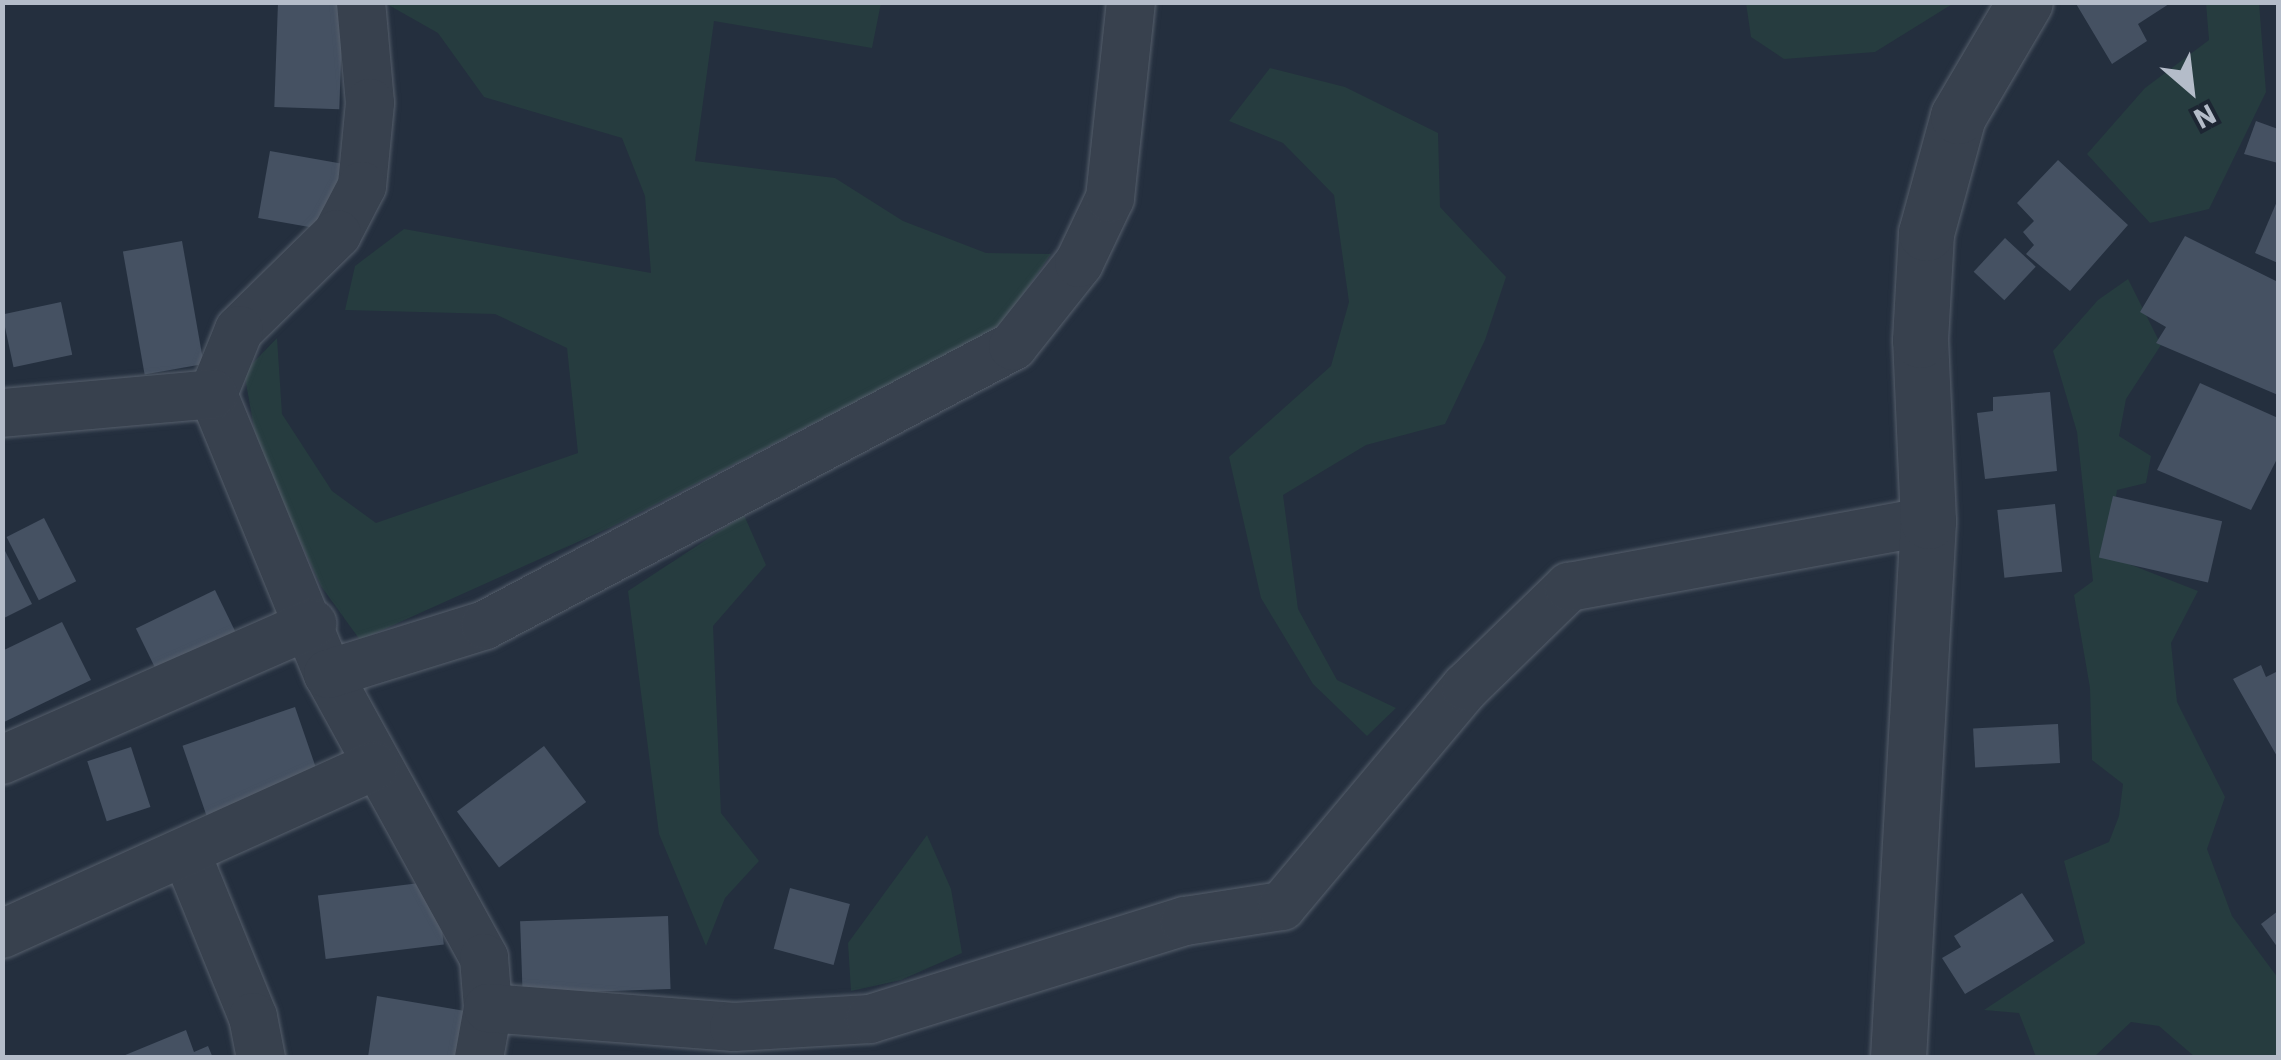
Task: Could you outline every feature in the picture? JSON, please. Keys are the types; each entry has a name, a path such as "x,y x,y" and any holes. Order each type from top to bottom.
{"street":[{"path":"361,2 370,103 362,186 337,234 239,330 213,394 312,624 328,674 374,766 434,860 484,958 488,1008 479,1058"},
{"path":"328,674 485,626 1013,346 1079,263 1110,198 1131,2"},
{"path":"1898,1058 1928,521 1920,340 1926,234 1958,116 2025,2"},
{"path":"2,413 213,394"},
{"path":"488,1008 734,1027 870,1019 1185,922 1282,906 1466,687 1569,588 1928,521"},
{"path":"2,760 312,624"},
{"path":"2,934 374,766"},
{"path":"186,852 253,1017 261,1058"}],"green space":[{"path":"1746,2 1954,3 1875,52 1784,59 1751,37"},
{"path":"385,3 881,3 872,48 714,21 695,161 835,178 903,221 986,253 1051,254 1000,328 611,527 360,640 321,586 258,450 244,372 277,338 282,414 332,491 376,523 578,453 567,348 495,314 345,310 355,266 404,229 651,273 645,196 622,138 484,97 438,33"},
{"path":"2206,3 2259,3 2266,92 2209,209 2150,223 2087,154 2145,88 2209,40"},
{"path":"1270,68 1345,87 1438,133 1440,207 1506,277 1485,340 1445,424 1366,445 1283,495 1298,609 1337,680 1396,708 1367,736 1313,684 1261,598 1229,457 1331,366 1349,302 1334,195 1283,143 1229,121"},
{"path":"2128,279 2161,345 2126,399 2119,436 2151,456 2146,483 2117,490 2106,555 2198,591 2171,643 2177,702 2225,797 2207,849 2232,916 2278,978 2278,1057 2195,1057 2159,1026 2131,1022 2094,1057 2036,1057 2019,1013 1984,1010 2085,943 2064,861 2109,842 2119,816 2123,784 2092,760 2090,688 2074,595 2093,581 2077,432 2053,351 2098,300"},
{"path":"744,515 766,565 713,626 721,813 759,861 725,898 706,946 659,834 628,591"},
{"path":"927,835 951,889 962,953 901,980 851,991 848,943"}],"building":[{"path":"278,2 343,4 339,109 274,107"},
{"path":"2075,2 2172,2 2138,24 2147,41 2112,64"},
{"path":"2256,121 2278,129 2278,163 2244,154"},
{"path":"270,151 341,164 329,230 258,218"},
{"path":"2058,160 2128,225 2070,291 2026,254 2034,245 2023,232 2034,221 2017,203"},
{"path":"2278,199 2278,263 2255,253"},
{"path":"2185,236 2278,282 2278,395 2156,343 2166,327 2140,312"},
{"path":"2005,238 2036,267 2004,300 1974,272"},
{"path":"182,241 204,364 145,375 123,251"},
{"path":"61,302 72,355 14,367 2,314"},
{"path":"2200,383 2278,418 2278,457 2251,510 2157,470"},
{"path":"2050,392 2057,471 1985,479 1977,413 1993,411 1993,397"},
{"path":"2113,496 2222,521 2208,583 2099,557"},
{"path":"2055,504 2062,572 2004,578 1997,510"},
{"path":"44,518 76,581 39,600 7,537"},
{"path":"2,545 32,604 2,619"},
{"path":"215,590 241,643 162,682 136,629"},
{"path":"62,622 91,680 2,723 2,651"},
{"path":"2261,665 2266,677 2278,671 2278,758 2233,679"},
{"path":"295,707 319,778 207,817 182,746"},
{"path":"2058,724 2060,763 1975,767 1973,728"},
{"path":"544,746 586,802 499,868 457,812"},
{"path":"131,747 150,807 107,821 87,761"},
{"path":"436,881 444,945 326,959 318,896"},
{"path":"790,888 850,904 834,965 774,949"},
{"path":"2022,893 2054,941 1965,994 1942,958 1961,947 1954,936"},
{"path":"2278,911 2278,948 2261,924"},
{"path":"668,916 671,989 523,994 520,921"},
{"path":"377,996 471,1012 463,1058 368,1057"},
{"path":"186,1030 194,1052 208,1046 213,1058 118,1058"}]}
